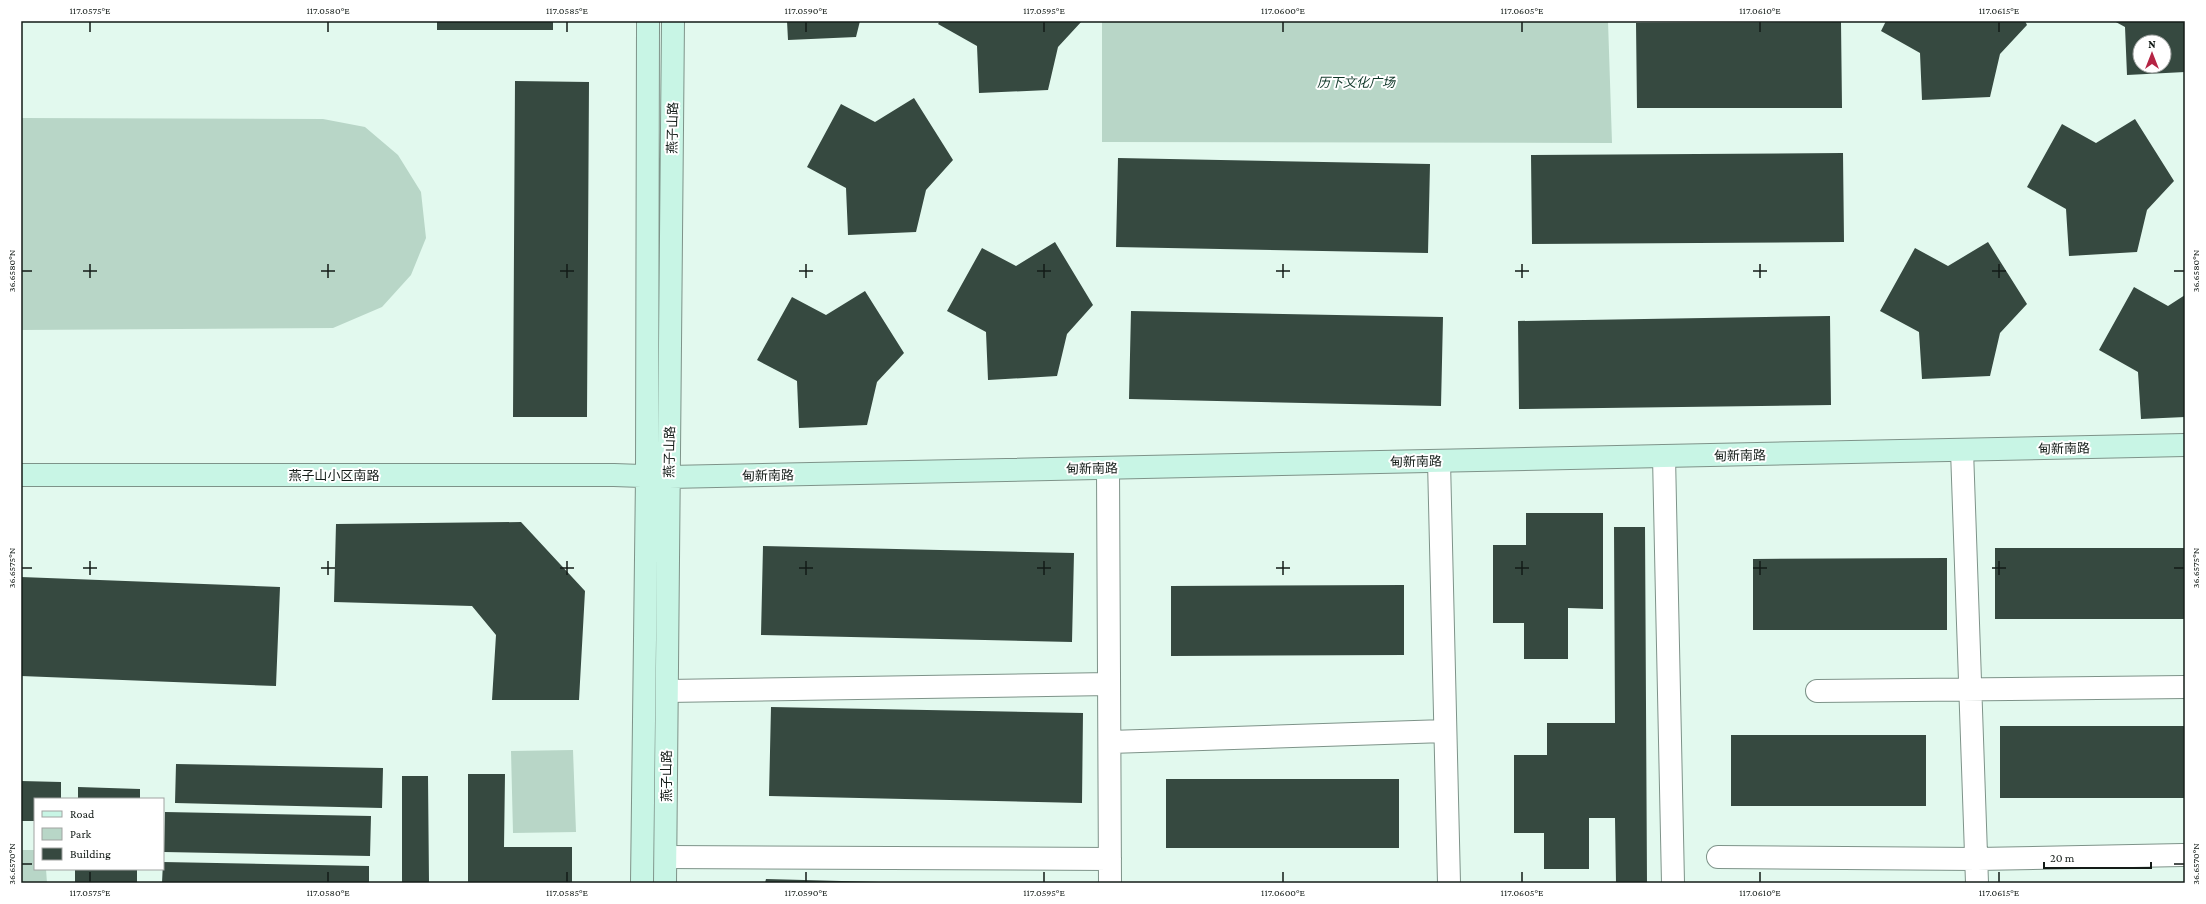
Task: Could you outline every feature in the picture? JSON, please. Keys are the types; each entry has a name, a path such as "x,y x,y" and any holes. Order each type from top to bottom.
{"street":[{"name":"燕子山路","path":"642,883 647,477 648,21"},
{"name":"燕子山路","path":"666,883 673,21"},
{"name":"甸新南路","path":"647,477 2185,445"},
{"path":"1962,450 1978,883"},
{"path":"1664,456 1673,883"},
{"path":"1439,461 1449,883"},
{"path":"1108,468 1110,883"},
{"name":"燕子山小区南路","path":"21,475 614,475 647,477"},
{"path":"667,692 1109,684"},
{"path":"1817,692 2185,687"},
{"path":"1110,742 1445,731"},
{"path":"1718,857 1977,859 2183,855"},
{"path":"666,857 1110,859"}],"green space":[{"name":"历下文化广场","path":"1102,21 1608,21 1612,143 1102,142"},
{"path":"21,118 323,119 365,127 398,155 421,192 426,238 411,275 382,307 333,328 21,330"},
{"path":"573,750 576,832 513,833 511,751"},
{"path":"21,850 34,850 34,870 46,870 47,883 21,883"}],"building":[{"path":"437,21 553,21 553,30 437,30"},
{"path":"787,21 860,21 856,37 788,40"},
{"path":"940,21 1082,21 1058,47 1048,90 979,93 977,46 938,24"},
{"path":"1886,21 2025,21 2027,25 2000,54 1990,97 1922,100 1920,53 1881,31"},
{"path":"2114,21 2185,21 2185,72 2172,73 2172,34 2132,34 2132,74 2146,74 2127,75 2125,27"},
{"path":"1841,22 1842,108 1637,108 1636,23"},
{"path":"515,81 589,82 587,417 513,417"},
{"path":"914,98 953,160 926,190 916,232 848,235 846,188 807,167 841,104 875,122"},
{"path":"2135,119 2174,181 2147,210 2137,252 2069,256 2066,209 2027,187 2062,124 2096,143"},
{"path":"1843,153 1844,242 1532,244 1531,155"},
{"path":"1118,158 1430,164 1428,253 1116,247"},
{"path":"1055,242 1093,305 1067,334 1057,376 988,380 986,332 947,311 982,248 1016,266"},
{"path":"1988,242 2027,304 2000,333 1990,376 1922,379 1919,332 1880,311 1915,248 1948,266"},
{"path":"2134,287 2168,306 2185,295 2185,417 2141,419 2138,372 2099,350"},
{"path":"865,291 904,353 877,382 867,425 799,428 797,381 757,360 792,297 826,315"},
{"path":"1131,311 1443,317 1441,406 1129,399"},
{"path":"1830,316 1831,405 1519,409 1518,321"},
{"path":"1526,513 1603,513 1603,609 1568,608 1568,659 1524,659 1524,623 1493,623 1493,545 1526,545"},
{"path":"521,522 585,591 579,700 492,700 496,635 472,606 334,602 336,524"},
{"path":"1614,527 1645,527 1647,883 1616,883 1615,818 1589,818 1589,869 1544,869 1544,833 1514,833 1514,755 1547,755 1547,723 1615,723"},
{"path":"763,546 1074,553 1072,642 761,635"},
{"path":"1995,548 2185,548 2185,619 1995,619"},
{"path":"1947,558 1947,630 1753,630 1753,559"},
{"path":"21,577 280,587 276,686 21,676"},
{"path":"1404,585 1404,655 1171,656 1171,586"},
{"path":"771,707 1083,713 1082,803 769,796"},
{"path":"2000,726 2185,726 2185,798 2000,798"},
{"path":"1731,735 1926,735 1926,806 1731,806"},
{"path":"176,764 383,768 382,808 175,803"},
{"path":"468,774 505,774 504,847 572,847 572,883 468,883"},
{"path":"402,776 428,776 429,883 402,883"},
{"path":"1166,779 1399,779 1399,848 1166,848"},
{"path":"21,781 61,782 61,798 34,798 34,821 21,821"},
{"path":"78,787 140,789 140,798 78,798"},
{"path":"165,812 371,816 370,856 164,852"},
{"path":"164,862 369,866 369,883 162,883"},
{"path":"75,870 137,870 137,883 75,883"},
{"path":"766,879 879,882 879,883 765,883"}]}
